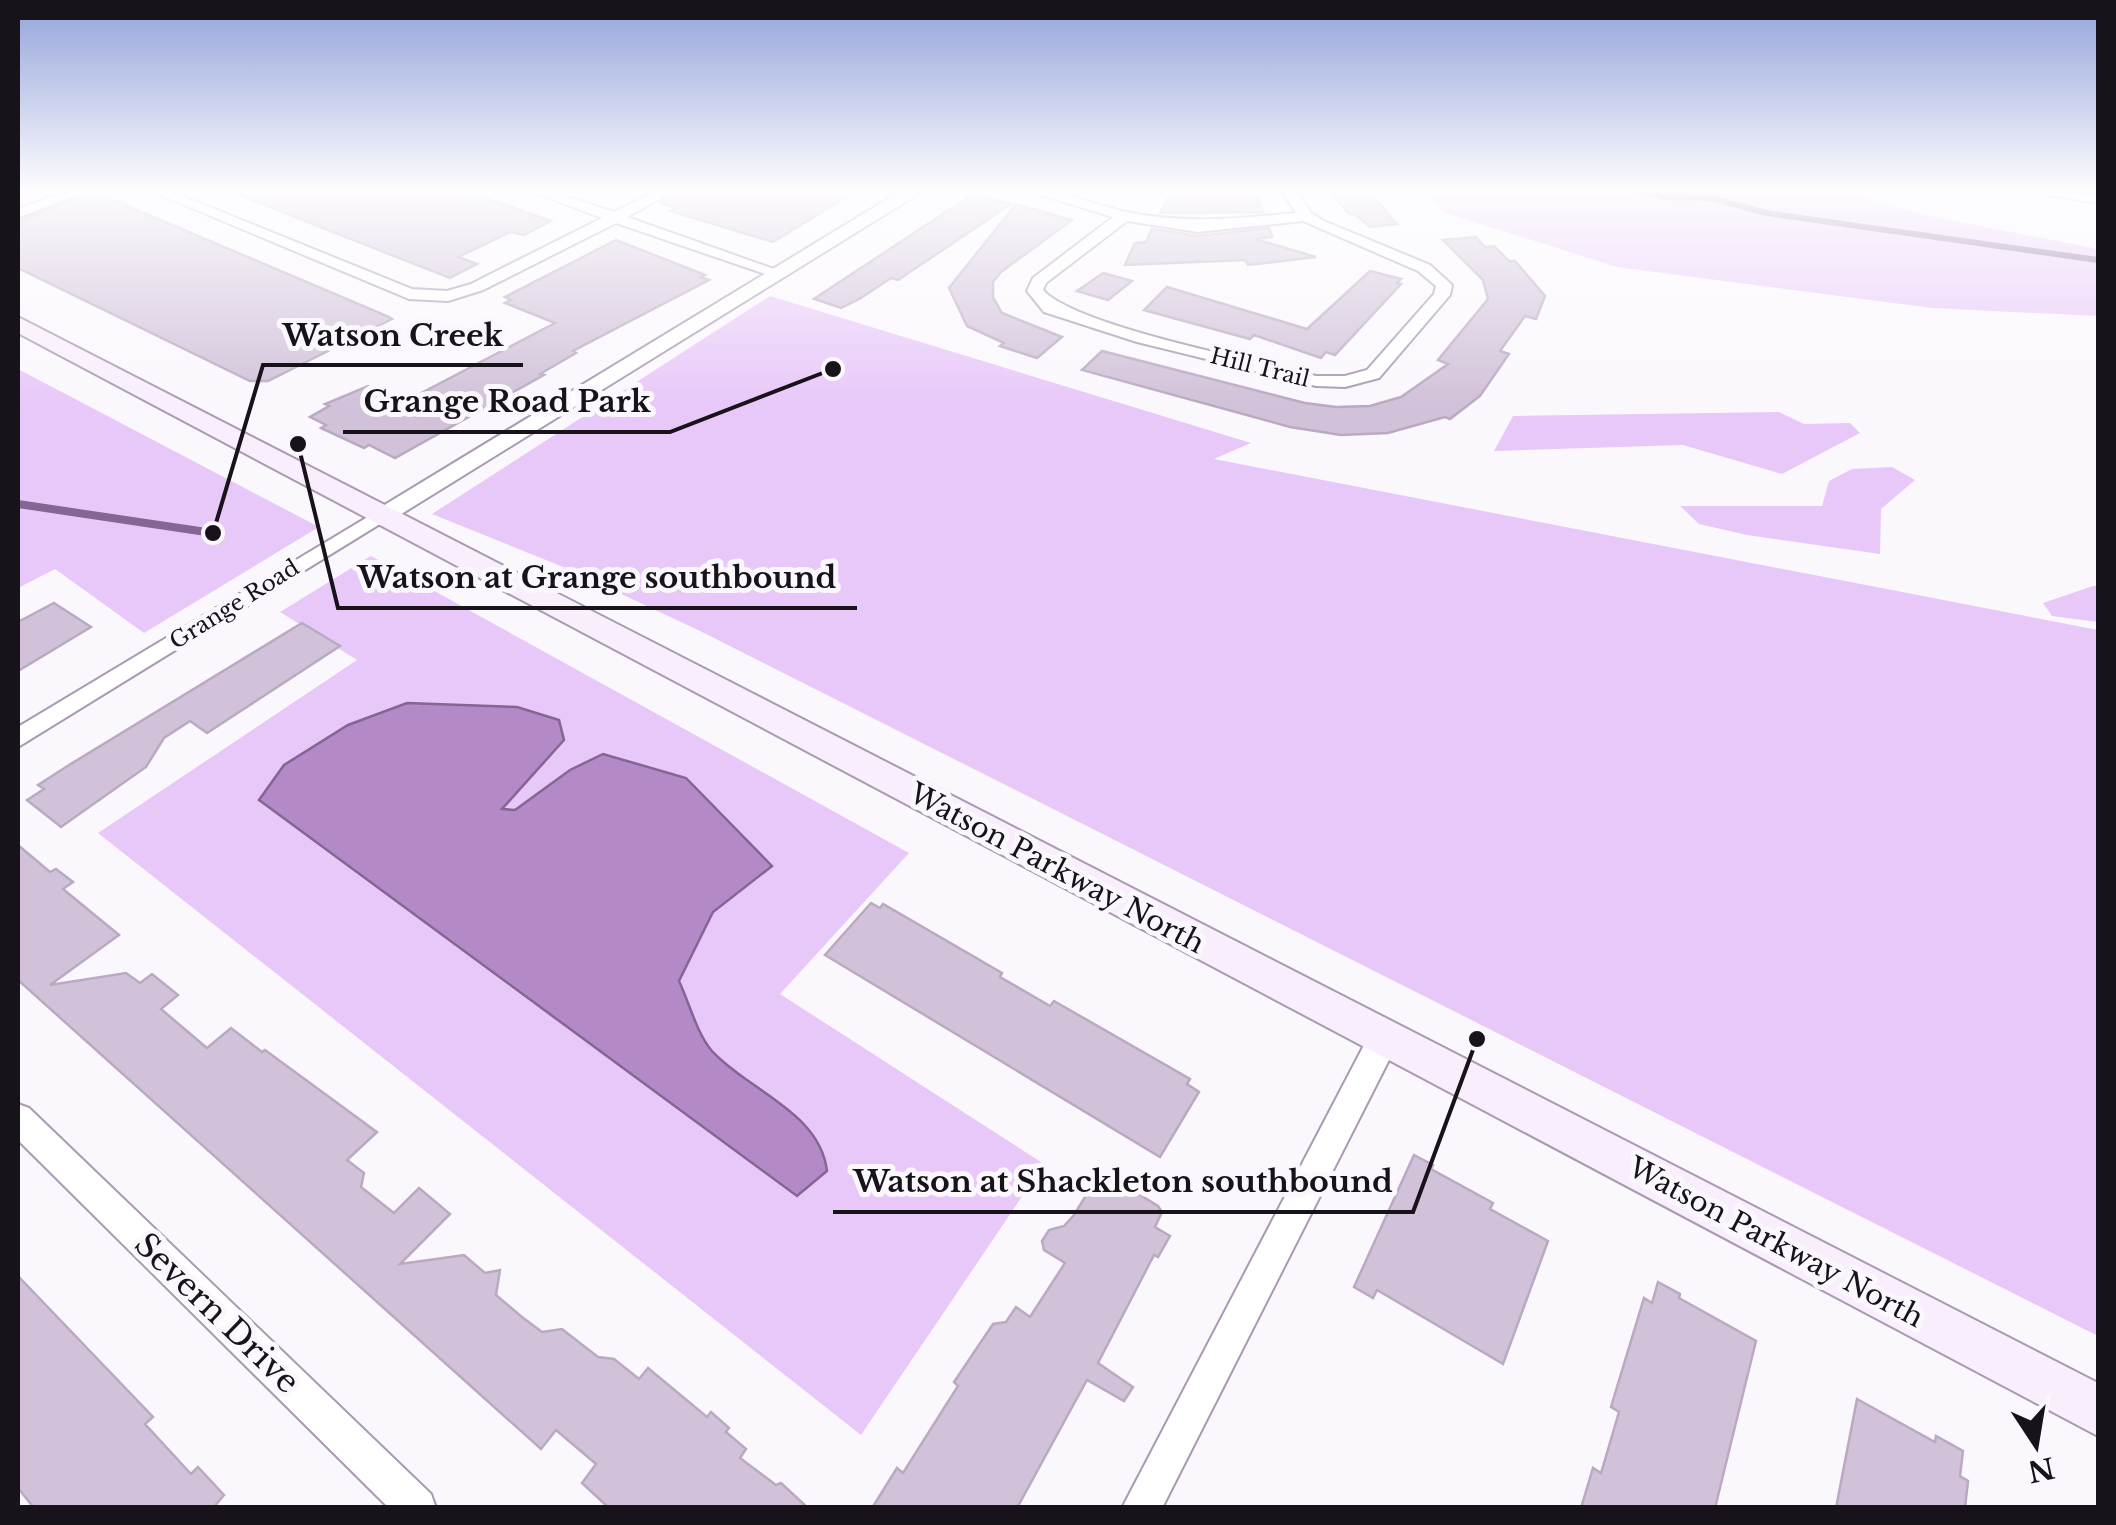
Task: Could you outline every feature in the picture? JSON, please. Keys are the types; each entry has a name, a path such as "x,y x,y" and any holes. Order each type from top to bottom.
{"main road":[{"name":"Watson Parkway North","path":"18,324 2098,1410"}],"street":[{"path":"335,262 420,297 448,296 477,288 528,262"},
{"path":"745,262 777,273"},
{"name":"Grange Road","path":"18,738 795,262"},
{"name":"Hill Trail","path":"1064,262 1039,281 1035,291 1050,308 1143,338 1336,383 1373,374 1442,295 1444,285 1424,268 1409,262"},
{"path":"1141,1508 1384,1038"},
{"name":"Severn Drive","path":"18,1119 418,1508"}],"shaded area":[{"path":"1602,262 2098,262 2098,316 1932,308"},
{"path":"770,296 1251,443 1214,459 2098,630 2098,1336 700,631 568,569 432,514"},
{"path":"18,369 319,527 144,633 55,569 18,588"},
{"path":"1779,412 1804,424 1850,423 1860,433 1782,474 1683,445 1494,451 1513,416"},
{"path":"1892,467 1915,480 1881,509 1880,554 1747,535 1699,524 1680,506 1822,506 1829,481 1852,469"},
{"path":"371,556 909,853 780,994 1044,1164 861,1435 98,833 357,660 280,612"},
{"path":"2098,586 2098,622 2052,616 2043,603"},
{"path":"407,703 517,707 559,720 564,740 502,809 515,810 570,770 603,754 686,778 772,866 713,912 679,981 712,1051 797,1118 822,1151 827,1171 797,1196 259,800 284,765 348,725"}],"building":[{"path":"18,262 260,262 392,319 268,381 250,381 18,268"},
{"path":"410,262 477,264 450,278"},
{"path":"573,262 672,262 709,280 573,351 576,353 540,374 544,375 395,458 321,428 326,425 310,417 329,406 325,404 368,386 404,402 555,323 505,303 511,300 505,297"},
{"path":"870,262 925,262 841,308 814,299"},
{"path":"970,262 1014,262 993,282 993,297 1002,313 1062,337 1037,358 1000,346 1004,343 967,326 949,288"},
{"path":"1126,262 1193,262 1125,265"},
{"path":"1465,262 1516,262 1545,296 1536,319 1525,316 1500,351 1509,354 1480,396 1450,419 1445,417 1388,433 1341,435 1290,427 1082,370 1102,351 1305,403 1370,406 1401,397 1448,364 1438,360 1488,299 1483,280"},
{"path":"1370,271 1401,279 1397,283 1401,284 1335,355 1326,352 1321,358 1254,335 1250,339 1144,310 1167,287 1307,329"},
{"path":"1103,273 1132,281 1108,300 1077,291"},
{"path":"54,603 91,627 18,671 18,622"},
{"path":"302,623 340,646 207,733 190,721 164,738 146,767 61,827 27,800 44,789 38,785 69,765"},
{"path":"18,845 50,872 56,869 73,882 63,889 119,935 50,985 126,973 140,983 152,974 178,995 161,1009 207,1048 231,1028 262,1052 265,1050 377,1132 347,1160 364,1173 361,1187 394,1213 419,1188 450,1214 400,1264 464,1255 485,1273 500,1270 496,1295 522,1317 542,1332 562,1329 598,1357 614,1359 639,1379 648,1368 707,1417 711,1412 746,1449 740,1458 776,1485 781,1483 808,1508 609,1508 582,1483 596,1464 556,1430 541,1449 18,980"},
{"path":"871,903 880,908 883,904 1002,973 1000,977 1050,1006 1054,1001 1190,1079 1187,1084 1199,1092 1160,1157 825,955"},
{"path":"1414,1155 1433,1165 1431,1169 1493,1203 1490,1209 1548,1241 1503,1364 1377,1290 1373,1298 1354,1287"},
{"path":"1101,1171 1158,1206 1162,1212 1155,1227 1170,1236 1158,1257 1154,1255 1098,1363 1133,1387 1124,1401 1087,1380 1017,1508 872,1508 897,1468 903,1473 958,1386 954,1382 993,1324 1006,1322 1016,1307 1030,1317 1065,1263 1044,1250 1042,1241 1049,1230 1064,1226 1074,1215"},
{"path":"18,1276 153,1417 145,1424 191,1474 198,1467 224,1495 213,1508 34,1508 18,1488"},
{"path":"1658,1282 1756,1341 1715,1508 1581,1508 1593,1468 1601,1473 1619,1412 1611,1407 1644,1298 1652,1303"},
{"path":"1857,1399 1935,1442 1936,1436 1963,1451 1960,1476 1968,1481 1965,1508 1836,1508"}],"waterway":[{"path":"18,504 213,533"}],"place":[{"name":"Grange Road Park","path":"833,369"},
{"name":"Watson at Grange southbound","path":"298,444"},
{"name":"Watson Creek","path":"213,533"},
{"name":"Watson at Shackleton southbound","path":"1477,1039"}]}
